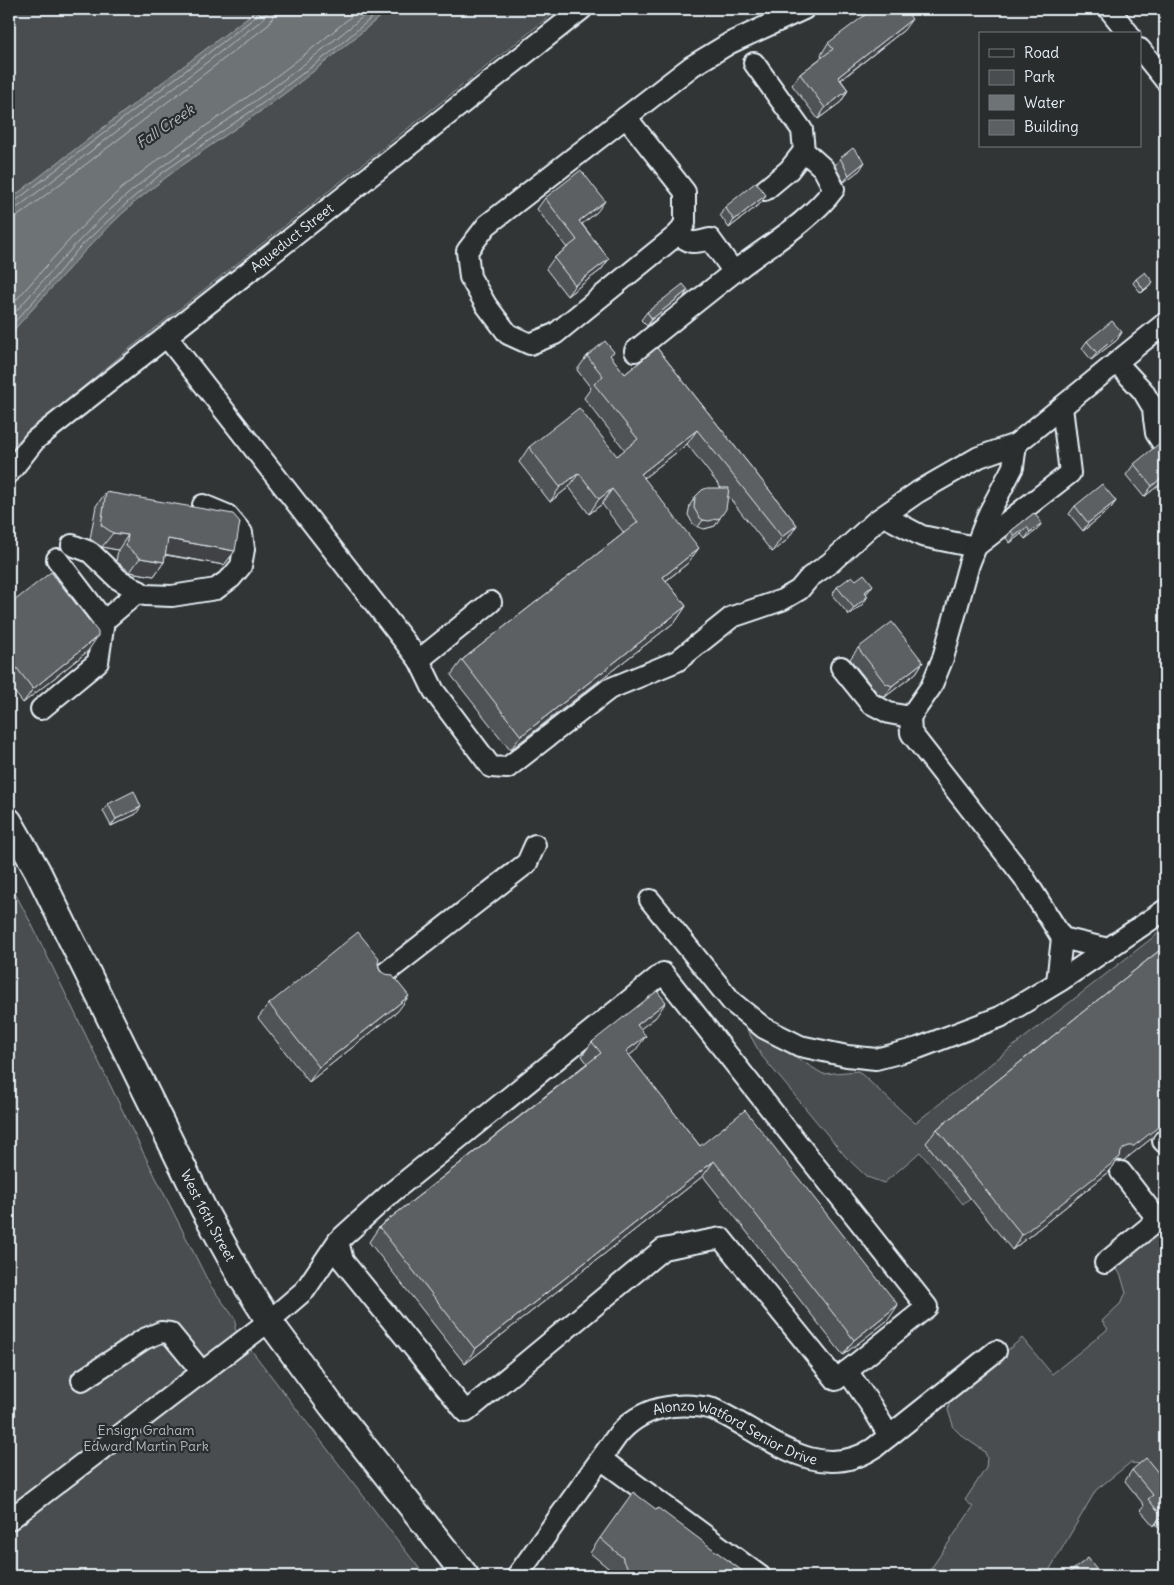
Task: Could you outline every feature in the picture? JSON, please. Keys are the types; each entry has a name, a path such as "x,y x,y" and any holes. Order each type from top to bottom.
{"main road":[{"name":"West 16th Street","path":"9,821 37,870 214,1231 241,1277 269,1320 331,1405 466,1576"}],"street":[{"name":"Aqueduct Street","path":"9,473 35,440 582,9"},
{"path":"626,117 685,192 685,223 678,234 555,334 530,344 508,334 486,305 470,277 467,251 487,225 626,117 692,66 730,43 804,9"},
{"path":"1109,9 1126,32"},
{"path":"754,63 755,31"},
{"path":"635,351 734,272 791,230 825,202 834,189 822,168 804,151 802,130 754,63 730,43"},
{"path":"1142,51 1165,80"},
{"path":"765,190 789,170 804,151"},
{"path":"678,234 689,242 710,240 734,272"},
{"path":"167,337 419,660 434,691 491,767 507,768 609,689 677,660 732,617 782,600 799,590 810,577 830,563 855,539 918,492 979,457 1016,444 1165,323"},
{"path":"1118,362 1159,410 1156,433 1165,447"},
{"path":"975,547 1070,472 1062,407"},
{"path":"1016,444 1013,467 989,513 969,564 943,658 931,687 910,717 911,733 1023,876 1062,938 1057,982"},
{"path":"79,543 118,579 145,595 172,596 216,589 231,578 240,566 244,549 242,533 227,515 203,505"},
{"path":"884,516 922,536 975,547"},
{"path":"57,559 104,621"},
{"path":"41,709 98,662 104,621 139,591"},
{"path":"419,660 491,602"},
{"path":"841,667 870,703 889,713 910,717"},
{"path":"379,978 527,863 535,845"},
{"path":"650,900 732,1002 764,1028 800,1046 848,1056 876,1059 918,1048 1000,1018 1165,910"},
{"path":"1062,938 1108,949"},
{"path":"9,1520 306,1290 338,1241 391,1193 663,974 927,1307 836,1380 721,1238 662,1249 466,1412 343,1261 338,1241"},
{"path":"1105,1263 1162,1217 1121,1172"},
{"path":"82,1380 144,1339 161,1332 170,1333 202,1372"},
{"name":"Alonzo Watford Senior Drive","path":"518,1576 617,1436 629,1424 652,1411 674,1405 713,1409 789,1452 813,1460 840,1461 860,1456 874,1448 996,1351"},
{"path":"848,1371 889,1436"},
{"path":"600,1460 760,1576"}],"green space":[{"path":"9,9 258,9 9,200"},
{"path":"389,9 559,9 129,349 17,442 9,452 9,335 85,251 134,203 182,166 297,84"},
{"name":"Ensign Graham Edward Martin Park","path":"9,882 210,1285 236,1320 235,1329 425,1576 9,1576"},
{"path":"1165,928 1165,972 927,1144 970,1198 963,1204 920,1152 884,1183 867,1177 846,1157 761,1055 745,1026 823,1074 858,1071 915,1123"},
{"path":"1165,1224 1165,1495 1142,1464 1130,1463 1096,1490 1046,1576 926,1576 973,1507 965,1500 986,1468 987,1457 984,1451 954,1428 948,1410 950,1401 1002,1359 1001,1356 1022,1338 1052,1374 1108,1329 1102,1321 1120,1304 1126,1293 1116,1267"}],"water":[{"name":"Fall Creek","path":"258,9 389,9 297,84 182,166 134,203 85,251 9,335 9,200"}],"building":[{"path":"873,9 904,9 912,19 838,77 848,90 825,108 800,74 833,49 828,43"},
{"path":"853,148 865,162 849,175 840,158"},
{"path":"581,170 605,201 579,221 609,259 575,285 554,258 577,240 545,198"},
{"path":"756,182 766,195 734,220 725,207"},
{"path":"1145,272 1153,282 1144,290 1136,279"},
{"path":"683,284 688,290 652,319 647,312"},
{"path":"1112,321 1122,332 1097,353 1087,341"},
{"path":"605,341 614,352 610,355 625,374 657,348 797,525 782,537 697,430 641,474 699,548 663,577 686,606 521,736 462,660 638,522 612,489 599,499 579,473 560,487 529,447 579,408 617,456 638,439 594,384 603,376 587,356"},
{"path":"1161,442 1165,448 1165,475 1152,486 1134,464"},
{"path":"1102,484 1116,501 1088,523 1075,506"},
{"path":"707,488 729,488 726,509 720,518 709,521 699,517 694,508 695,497"},
{"path":"106,492 233,514 240,522 235,551 168,539 164,562 140,558 126,546 128,535 113,533 101,525"},
{"path":"1034,513 1042,523 1030,532 1027,527 1015,536 1011,531"},
{"path":"51,572 98,632 98,636 33,689 9,658 9,605"},
{"path":"864,574 873,585 865,592 868,596 854,608 837,587 852,576 856,580"},
{"path":"892,622 923,662 892,686 885,683 858,648"},
{"path":"134,791 141,807 116,819 108,804"},
{"path":"358,932 379,958 380,971 392,975 409,996 319,1067 269,1004"},
{"path":"1165,946 1165,1118 1162,1124 1134,1146 1124,1148 1120,1157 1022,1235 937,1129"},
{"path":"657,991 666,1002 637,1025 646,1036 626,1051 700,1146 745,1110 898,1305 854,1340 714,1161 475,1349 379,1227 601,1053 592,1042"},
{"path":"1146,1458 1165,1481 1165,1515 1164,1513 1161,1515 1148,1499 1153,1495 1132,1470"},
{"path":"633,1492 657,1510 658,1508 749,1576 634,1576 623,1561 623,1558 600,1538"},
{"path":"1088,1558 1101,1574 1099,1576 1065,1576"}]}
